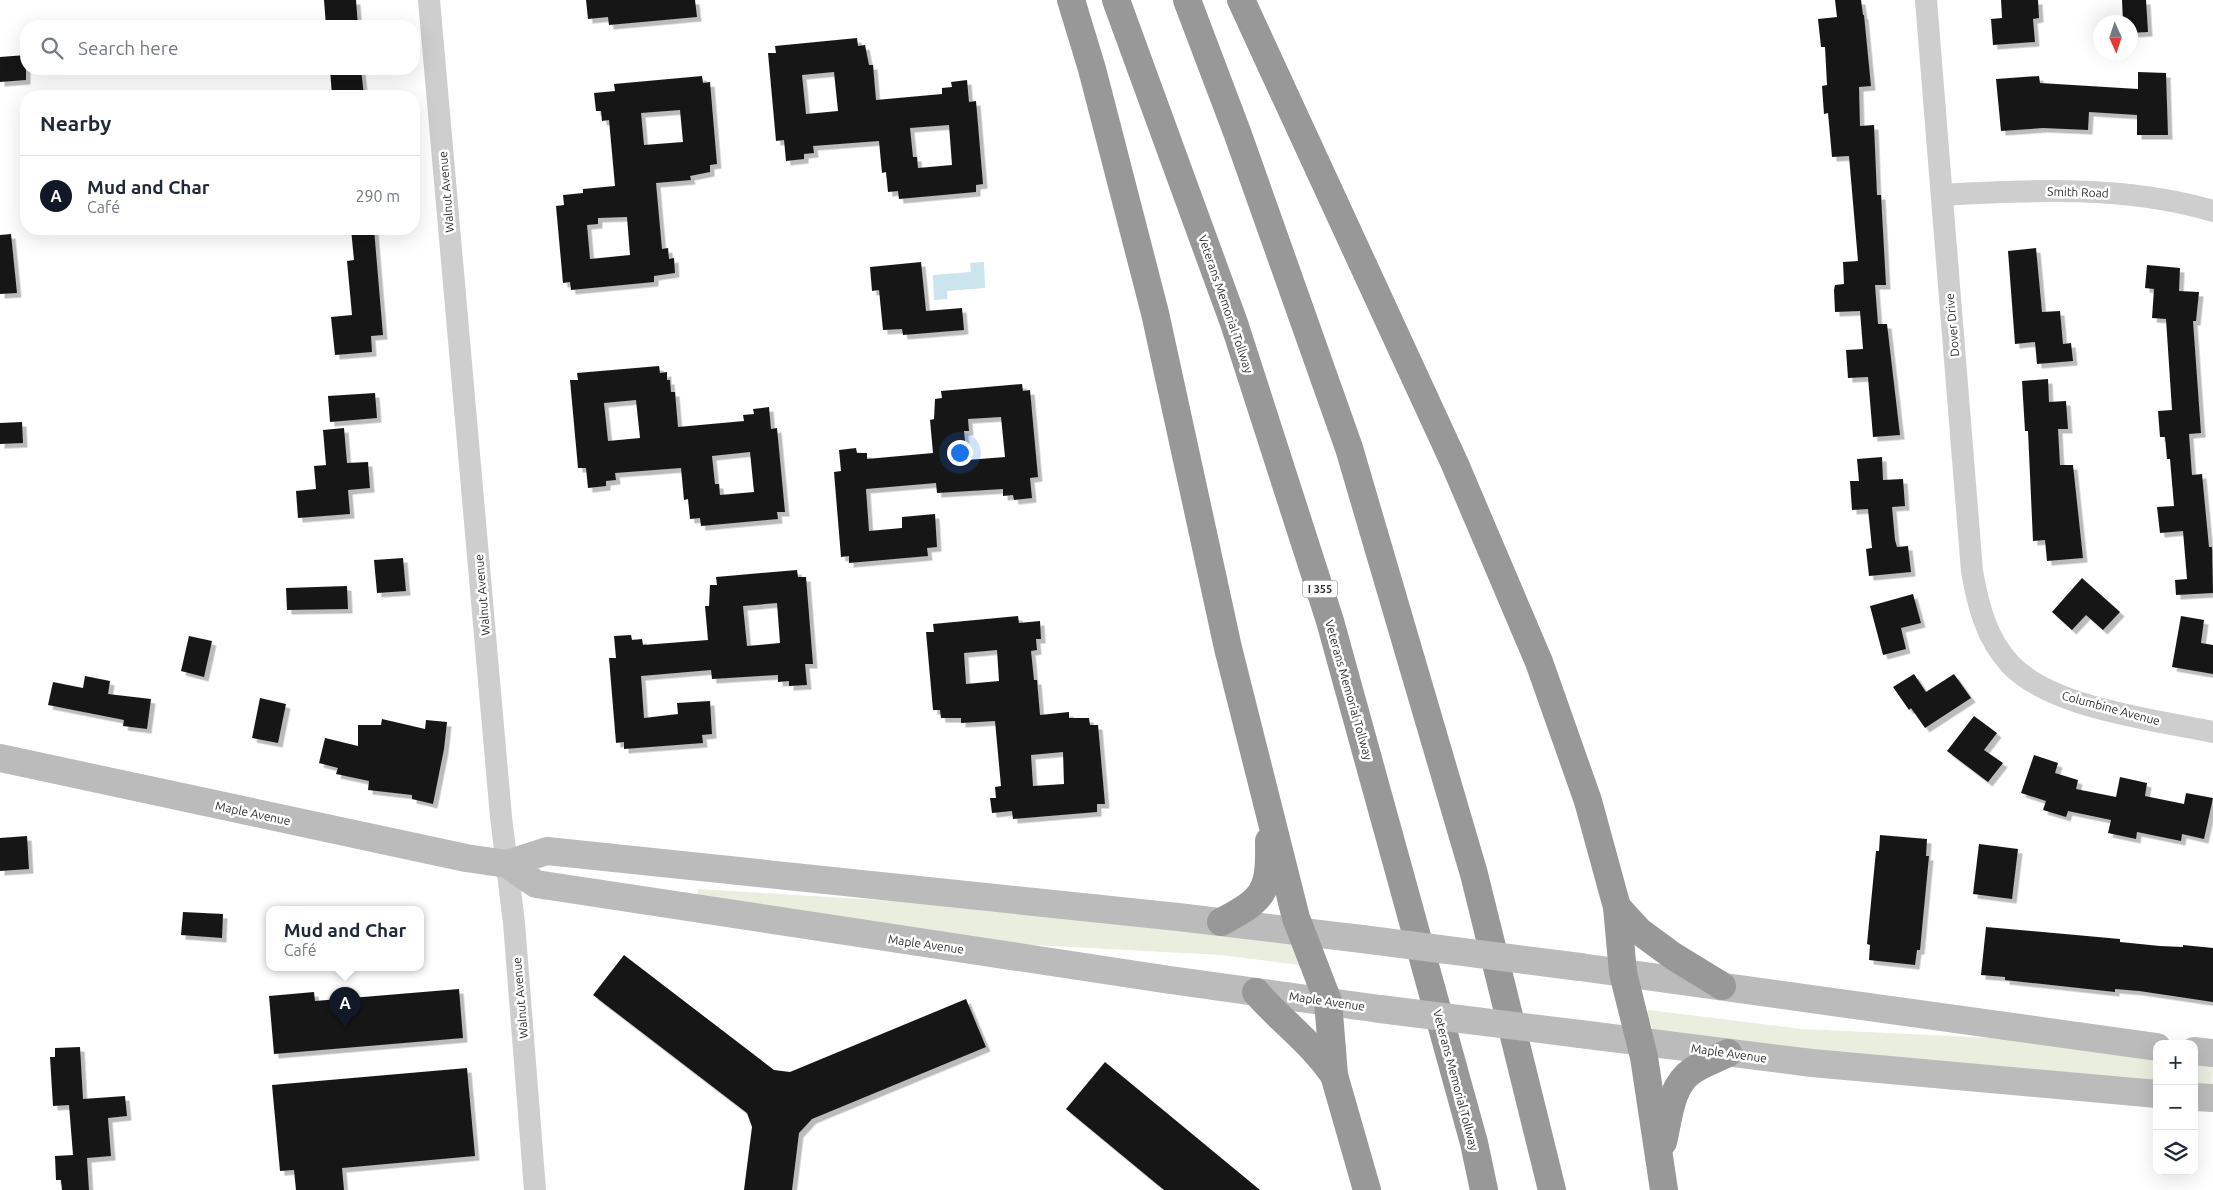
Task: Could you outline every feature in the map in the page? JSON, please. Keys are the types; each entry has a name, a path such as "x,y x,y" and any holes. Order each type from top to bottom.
{"highway":[{"path":"1071,0 1092,69 1155,313 1228,648 1296,918 1303,932 1328,1002 1334,1075 1367,1190"},
{"name":"Veterans Memorial Tollway","path":"1116,0 1234,324 1330,621 1474,1143 1484,1190"},
{"path":"1187,0 1240,142 1349,448 1474,874 1552,1190"},
{"path":"1241,0 1454,462 1539,662 1588,801 1617,907 1622,973 1644,1057 1664,1190"},
{"path":"1221,922 1255,902 1264,891 1269,873 1269,810"},
{"path":"1617,907 1639,931 1673,956 1722,986"},
{"path":"1256,992 1277,1016 1314,1048 1334,1075"},
{"path":"1660,1156 1673,1098 1680,1081 1692,1070 1728,1054"}],"main road":[{"name":"Maple Avenue","path":"0,758 466,858 507,864 536,884 1380,1009 1728,1054 1920,1074 2153,1094"},
{"name":"Maple Avenue","path":"507,864 547,851 1221,922 1580,967 2153,1046"},
{"path":"2198,1051 2213,1053"},
{"path":"2198,1096 2213,1098"}],"street":[{"name":"Walnut Avenue","path":"429,0 507,864 514,923 535,1190"},
{"name":"Dover Drive","path":"1926,0 1972,571 1981,612 1996,645"},
{"name":"Smith Road","path":"1942,195 2097,192 2136,195 2190,204 2213,211"},
{"name":"Columbine Avenue","path":"1996,645 2010,664 2025,676 2063,697 2123,713 2213,732"}],"shaded area":[{"path":"698,889 912,902 1296,943 1300,965 1221,955 1016,944 697,897"},
{"path":"1649,1010 1802,1029 2015,1039 2153,1057 2153,1082 1833,1054 1654,1031 1646,1013"},
{"path":"2198,1063 2213,1065 2212,1087 2198,1085"}],"water":[{"path":"984,262 985,288 947,291 947,299 934,300 933,275 971,272 970,263"}],"building":[{"path":"324,0 356,0 358,20 326,20"},
{"path":"586,0 695,0 697,17 609,25 608,17 588,19"},
{"path":"1835,0 1861,0 1864,15 1871,86 1859,87 1860,126 1874,125 1877,195 1881,195 1886,285 1875,285 1878,324 1887,324 1900,435 1873,437 1868,377 1848,378 1846,350 1863,349 1860,311 1835,312 1835,285 1844,284 1843,262 1858,261 1849,156 1832,157 1828,113 1824,114 1822,86 1827,85 1825,47 1821,47 1818,19 1837,17"},
{"path":"2001,0 2038,0 2039,18 2033,19 2035,42 1993,45 1991,19 2002,18"},
{"path":"2122,0 2146,0 2148,32 2138,33 2138,15 2123,15"},
{"path":"857,38 858,46 865,45 869,65 873,65 876,100 942,94 942,88 952,87 951,82 967,80 969,102 976,101 983,184 976,185 976,192 899,199 898,191 888,192 886,172 882,173 879,141 813,146 814,153 804,154 804,159 786,161 784,140 776,141 768,53 776,53 775,46","holes":["834,72 838,111 806,114 802,75","949,125 952,165 918,168 917,157 913,157 910,128"]},
{"path":"20,55 20,75 26,75 26,80 0,82 0,57"},
{"path":"2138,72 2166,73 2168,135 2137,135 2137,115 2089,112 2088,130 2043,128 2001,131 1996,79 2039,76 2040,83 2138,89"},
{"path":"330,75 362,75 363,90 332,90"},
{"path":"702,76 703,83 710,82 717,164 710,165 710,172 690,176 691,180 656,183 662,249 668,248 669,259 674,258 675,273 654,276 654,282 571,290 570,282 563,283 556,206 564,205 563,195 583,193 583,189 615,186 609,120 602,121 601,111 596,111 594,93 615,91 614,84","holes":["680,110 683,142 644,145 641,113","627,217 630,255 590,259 587,225 598,224 598,218"]},
{"path":"11,234 17,293 0,294 0,235"},
{"path":"352,235 375,235 383,335 371,336 372,352 335,355 331,317 352,315 347,261 354,260"},
{"path":"2036,248 2042,312 2060,311 2063,344 2071,343 2073,361 2037,364 2035,342 2015,344 2008,251"},
{"path":"921,262 926,311 962,308 964,330 903,335 902,329 883,330 879,290 872,291 870,267"},
{"path":"2147,265 2180,268 2179,291 2199,292 2196,321 2193,321 2201,433 2189,434 2192,475 2202,474 2209,547 2212,547 2213,593 2176,595 2175,580 2187,579 2183,531 2160,533 2157,507 2174,506 2170,459 2167,459 2165,437 2160,437 2158,411 2172,410 2166,319 2152,318 2154,289 2145,288"},
{"path":"659,366 660,373 667,372 667,380 670,380 671,392 675,392 678,427 744,421 743,415 754,414 753,409 769,407 771,429 777,428 785,512 777,512 778,519 701,526 700,518 690,519 688,499 684,500 681,468 615,473 616,480 606,481 606,486 588,488 586,468 578,468 570,380 578,380 577,373","holes":["636,400 640,438 608,441 604,403","750,452 754,492 720,495 719,484 715,484 712,456"]},
{"path":"2048,379 2049,402 2066,401 2068,429 2058,429 2060,465 2073,465 2083,558 2047,561 2045,540 2033,541 2028,431 2025,431 2022,381"},
{"path":"1022,384 1023,391 1030,390 1038,477 1030,478 1032,498 1014,500 1013,495 1003,496 1003,489 937,493 936,483 866,489 869,531 902,528 902,517 935,514 937,547 927,548 928,556 849,563 849,556 841,557 834,472 841,471 839,450 856,448 857,453 867,453 867,459 933,453 930,420 934,419 935,399 942,398 941,391","holes":["1001,417 1005,457 967,460 964,431 969,431 968,419"]},
{"path":"375,393 377,418 330,422 328,396"},
{"path":"22,422 23,443 0,444 0,423"},
{"path":"344,428 347,463 368,462 370,488 348,490 350,514 298,518 296,491 316,489 314,466 326,465 323,430"},
{"path":"1882,457 1883,480 1903,479 1905,506 1892,507 1897,547 1908,546 1911,572 1869,576 1866,549 1872,548 1868,509 1852,510 1850,481 1859,481 1857,459"},
{"path":"403,558 406,591 377,593 374,560"},
{"path":"797,570 798,577 806,577 813,664 805,664 807,685 789,686 789,681 778,682 778,675 712,679 711,670 641,676 644,718 678,714 677,703 710,701 712,734 702,735 703,743 624,749 624,742 616,743 609,658 616,658 614,636 631,635 632,640 642,639 643,645 708,640 705,606 709,606 710,585 717,585 716,577","holes":["777,603 780,643 747,646 743,606"]},
{"path":"2082,578 2120,612 2103,630 2086,615 2072,630 2052,612"},
{"path":"347,586 348,609 287,610 286,588"},
{"path":"1913,594 1921,623 1901,628 1906,649 1883,655 1870,606"},
{"path":"1018,616 1019,623 1040,621 1041,639 1036,639 1037,650 1031,651 1034,680 1037,680 1040,715 1069,712 1069,718 1089,718 1090,725 1098,725 1105,804 1097,804 1097,812 1013,819 1012,811 992,813 990,798 996,798 995,787 1001,786 995,721 961,723 961,718 941,718 940,710 933,710 926,632 934,632 933,624","holes":["997,650 999,681 966,684 964,653","1063,752 1064,784 1033,786 1031,755"]},
{"path":"2181,616 2204,620 2201,643 2213,645 2213,674 2172,667"},
{"path":"189,636 212,641 204,677 181,671"},
{"path":"1914,674 1926,692 1954,674 1971,698 1925,728 1911,708 1909,710 1893,687"},
{"path":"85,676 110,681 108,694 151,699 147,729 123,726 124,720 48,705 53,682 83,688"},
{"path":"260,698 286,704 278,743 252,738"},
{"path":"1974,716 1997,733 1984,750 2003,763 1988,782 1947,751"},
{"path":"382,719 425,729 426,720 447,722 444,749 433,804 412,799 412,795 368,790 369,781 336,774 338,768 319,763 325,738 358,746 358,725 381,725"},
{"path":"2034,755 2058,763 2055,773 2078,780 2076,789 2116,797 2120,777 2147,783 2145,796 2184,804 2186,793 2213,798 2204,839 2182,834 2181,841 2137,832 2136,839 2108,833 2111,820 2068,811 2066,817 2043,810 2046,801 2021,793"},
{"path":"1880,835 1927,839 1926,856 1929,856 1920,950 1917,950 1915,965 1869,960 1870,945 1867,944 1876,851 1879,851"},
{"path":"27,836 29,869 0,871 0,838"},
{"path":"1979,844 2018,849 2012,899 1973,894"},
{"path":"183,912 223,914 222,938 181,935"},
{"path":"1986,927 2120,939 2120,942 2160,946 2183,947 2183,945 2213,948 2213,1002 2139,991 2115,989 2115,992 2005,980 2005,977 1981,975"},
{"path":"624,955 774,1070 790,1072 966,999 986,1047 812,1119 799,1133 792,1190 744,1190 752,1127 747,1113 593,995"},
{"path":"459,989 463,1038 274,1054 269,996 314,992 315,1001"},
{"path":"80,1047 83,1099 125,1096 127,1116 108,1118 111,1156 87,1158 89,1190 62,1190 61,1180 56,1180 55,1156 73,1155 69,1105 53,1106 50,1057 55,1057 55,1048"},
{"path":"1105,1062 1260,1190 1164,1190 1066,1109"},
{"path":"467,1068 475,1156 342,1168 344,1190 296,1190 294,1170 280,1171 272,1085"}],"place":[{"name":"Mud and Char","path":"345,1028"}]}
